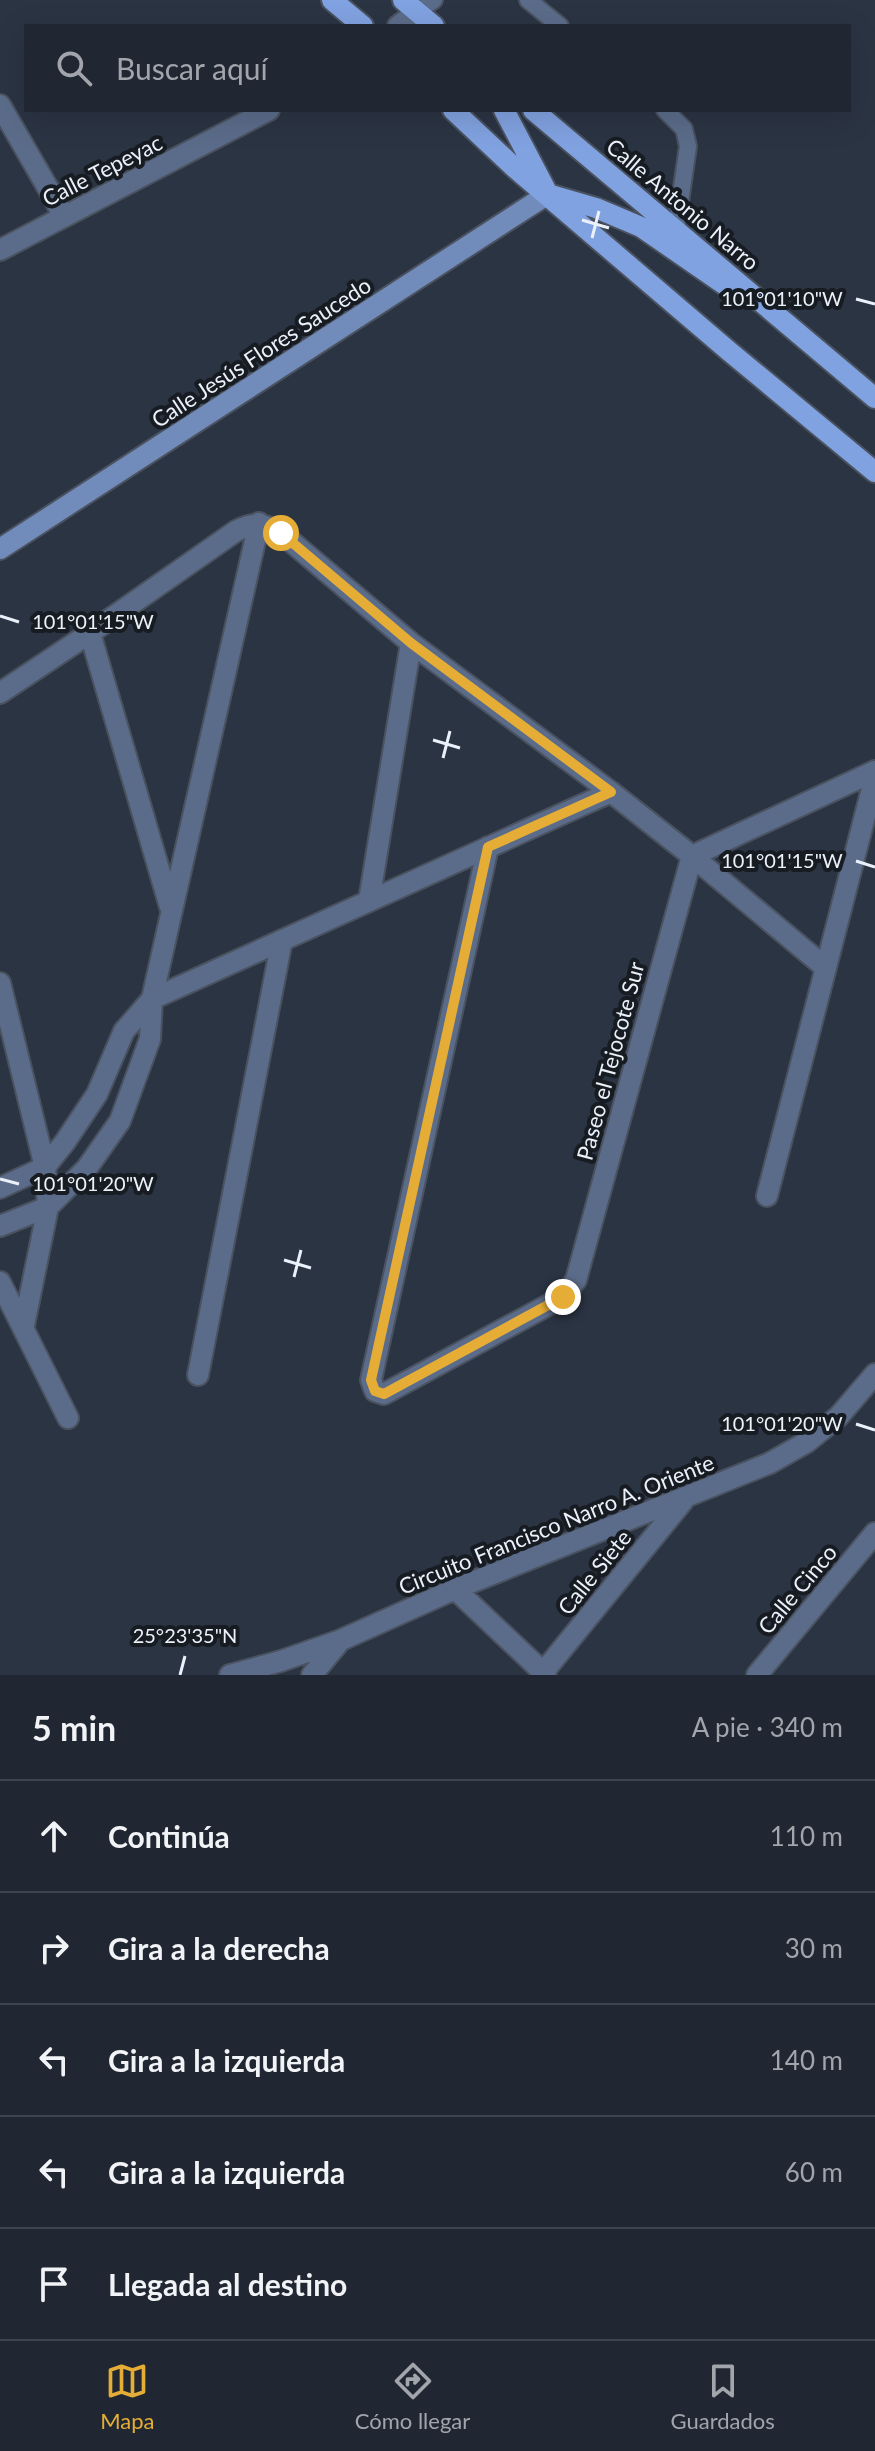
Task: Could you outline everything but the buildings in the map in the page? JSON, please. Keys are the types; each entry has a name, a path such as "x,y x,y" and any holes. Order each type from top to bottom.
{"main road":[{"path":"332,0 361,24"},
{"path":"418,4 433,24"},
{"path":"455,112 517,170 875,472"},
{"path":"505,112 548,194 596,208 641,227 724,285 774,312"},
{"name":"Calle Antonio Narro","path":"535,112 875,398"},
{"name":"Calle Jesús Flores Saucedo","path":"0,549 548,194"}],"street":[{"path":"400,24 418,4"},
{"path":"0,105 64,216"},
{"name":"Calle Tepeyac","path":"0,250 265,112"},
{"path":"0,1226 48,1207 87,1168 120,1121 150,1039 152,999 259,523"},
{"path":"0,693 236,531 259,523 281,533 411,643 611,792 826,968"},
{"path":"90,633 171,911"},
{"path":"369,901 411,643"},
{"path":"692,856 875,774"},
{"path":"767,1196 875,774"},
{"path":"0,1188 45,1167 97,1094 124,1031 152,999 611,792"},
{"name":"Paseo el Tejocote Sur","path":"488,847 371,1380 375,1391 384,1394 563,1297 576,1280 692,856"},
{"path":"198,1375 282,940"},
{"path":"0,983 45,1167 48,1207 24,1325"},
{"path":"0,1282 68,1418"},
{"name":"Circuito Francisco Narro A. Oriente","path":"230,1675 341,1640 455,1589 770,1463 807,1442 839,1416 875,1374"},
{"name":"Calle Siete","path":"544,1674 685,1499"},
{"name":"Calle Cinco","path":"757,1675 875,1533"},
{"path":"455,1589 544,1674"},
{"path":"312,1675 341,1640"}],"lane":[{"path":"528,0 558,24"},
{"path":"667,112 684,129 688,146 676,230"}],"route":[{"path":"281,533 411,643 611,792 488,847 371,1380 375,1391 384,1394 563,1297"}]}
